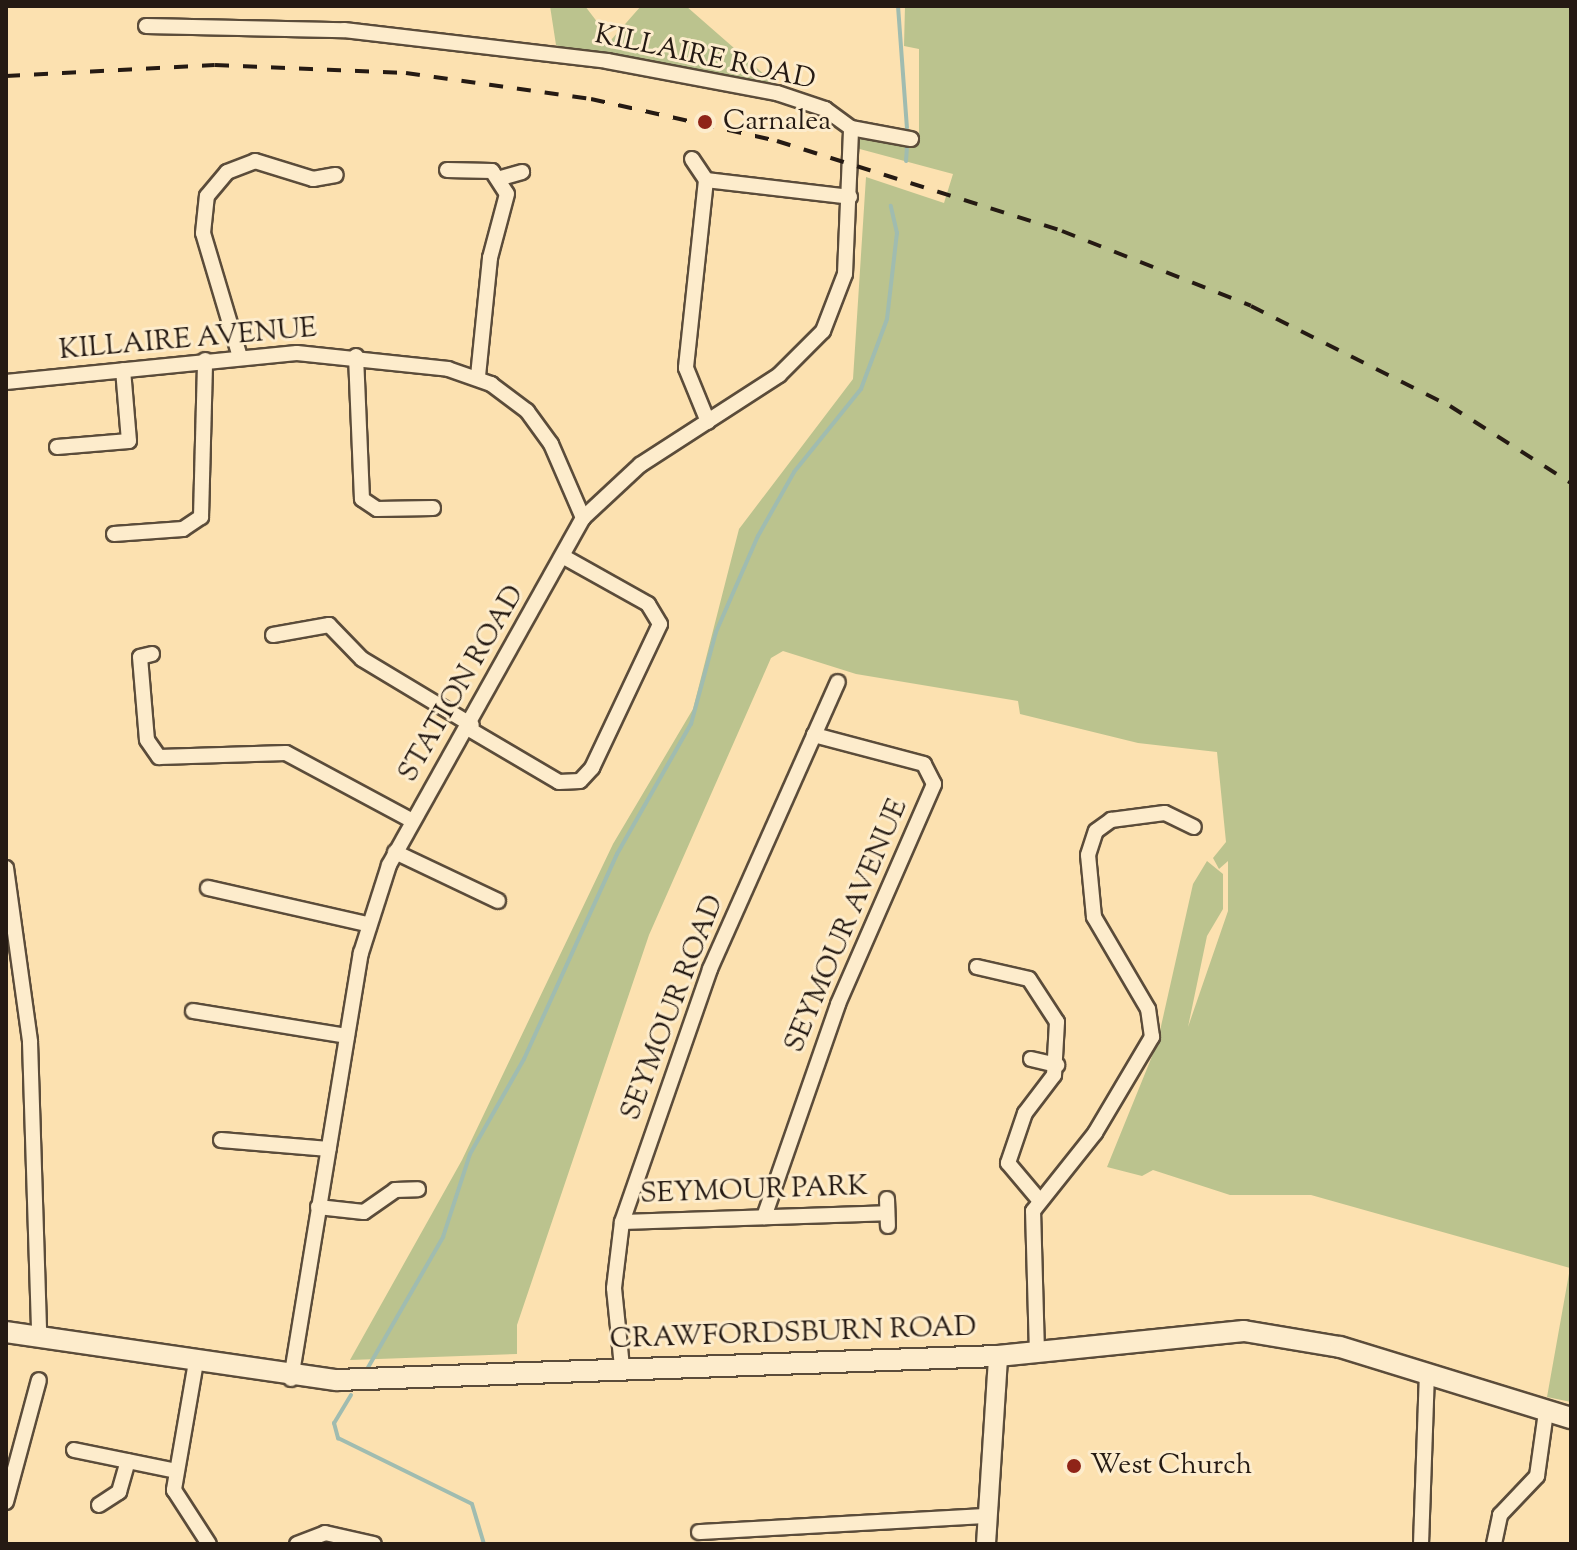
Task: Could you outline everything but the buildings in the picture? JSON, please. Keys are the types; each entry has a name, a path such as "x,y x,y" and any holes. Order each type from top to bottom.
{"main road":[{"name":"CRAWFORDSBURN ROAD","path":"6,1332 291,1379 998,1356 1244,1331 1329,1344 1571,1418"}],"street":[{"name":"KILLAIRE ROAD","path":"146,26 344,30 607,61 801,99 851,128 911,139"},
{"name":"STATION ROAD","path":"291,1379 367,924 395,852 470,727 583,518 640,465 779,375 823,331 842,289 850,197 851,128"},
{"path":"692,159 706,180 686,368 708,422"},
{"path":"240,357 203,233 207,196 227,172 255,161 313,179 336,175"},
{"path":"447,170 501,178 522,172"},
{"path":"478,377 490,258 506,200 501,178"},
{"path":"706,180 850,197"},
{"path":"356,356 362,499 377,509 433,508"},
{"name":"KILLAIRE AVENUE","path":"6,382 240,357 356,356 478,377 537,423 583,518"},
{"path":"114,534 183,529 201,517 205,360"},
{"path":"57,447 129,441 123,370"},
{"path":"273,635 329,625 362,659 470,727 559,782 580,781 592,768 660,624 648,604 564,557"},
{"path":"152,654 140,657 147,740 159,757 286,753 413,821"},
{"name":"SEYMOUR ROAD","path":"622,1367 614,1288 622,1222 710,969 838,682"},
{"name":"SEYMOUR AVENUE","path":"764,1217 838,1004 934,784 924,764 814,735"},
{"path":"1037,1353 1029,1237 1040,1201 1095,1133 1152,1037 1148,1009 1108,950 1090,905 1096,831 1111,820 1165,813 1194,827"},
{"path":"395,852 498,901"},
{"path":"6,868 13,966 30,1042 39,1336"},
{"path":"208,888 367,924"},
{"path":"977,967 1026,977 1044,996 1059,1028 1057,1065 1025,1113 1008,1163 1040,1201"},
{"path":"193,1011 347,1036"},
{"path":"1031,1059 1057,1065"},
{"path":"221,1140 329,1149"},
{"path":"318,1207 364,1212 395,1190 418,1189"},
{"name":"SEYMOUR PARK","path":"622,1222 887,1213"},
{"path":"986,1544 998,1356"},
{"path":"196,1362 174,1490 209,1544"},
{"path":"1421,1544 1427,1374"},
{"path":"6,1502 39,1380"},
{"path":"1494,1544 1500,1515 1537,1476 1546,1412"},
{"path":"74,1450 176,1471"},
{"path":"99,1505 119,1492 128,1461"},
{"path":"699,1532 987,1516"},
{"path":"297,1544 325,1533 374,1544"}],"green space":[{"path":"550,6 585,6 611,40 641,6 686,6 775,84 577,54 556,45"},
{"path":"905,6 1571,6 1571,1402 1547,1397 1570,1268 1311,1195 1230,1195 1153,1170 1142,1176 1107,1167 1157,1044 1193,884 1207,861 1223,874 1223,909 1207,936 1188,1027 1228,911 1228,861 1219,869 1213,858 1226,842 1217,752 1138,743 1020,714 1018,701 856,674 783,651 771,658 649,935 517,1325 517,1354 350,1360 462,1160 613,844 693,709 739,529 853,379 866,177 944,203 953,174 856,148 858,137 919,145 919,49 904,46"}],"waterway":[{"path":"898,6 907,128"},
{"path":"906,161 907,146"},
{"path":"366,1371 443,1237 470,1154 524,1059 617,854 691,724 716,632 758,536 794,472 861,389 887,319 897,233 891,206"},
{"path":"351,1395 334,1423 338,1438 472,1504 484,1544"}],"railway":[{"path":"6,76 215,65 406,73 591,99 777,141 1062,231 1251,306 1450,406 1571,483"}],"place":[{"name":"Carnalea","path":"705,122"},
{"name":"West Church","path":"1074,1466"}]}
